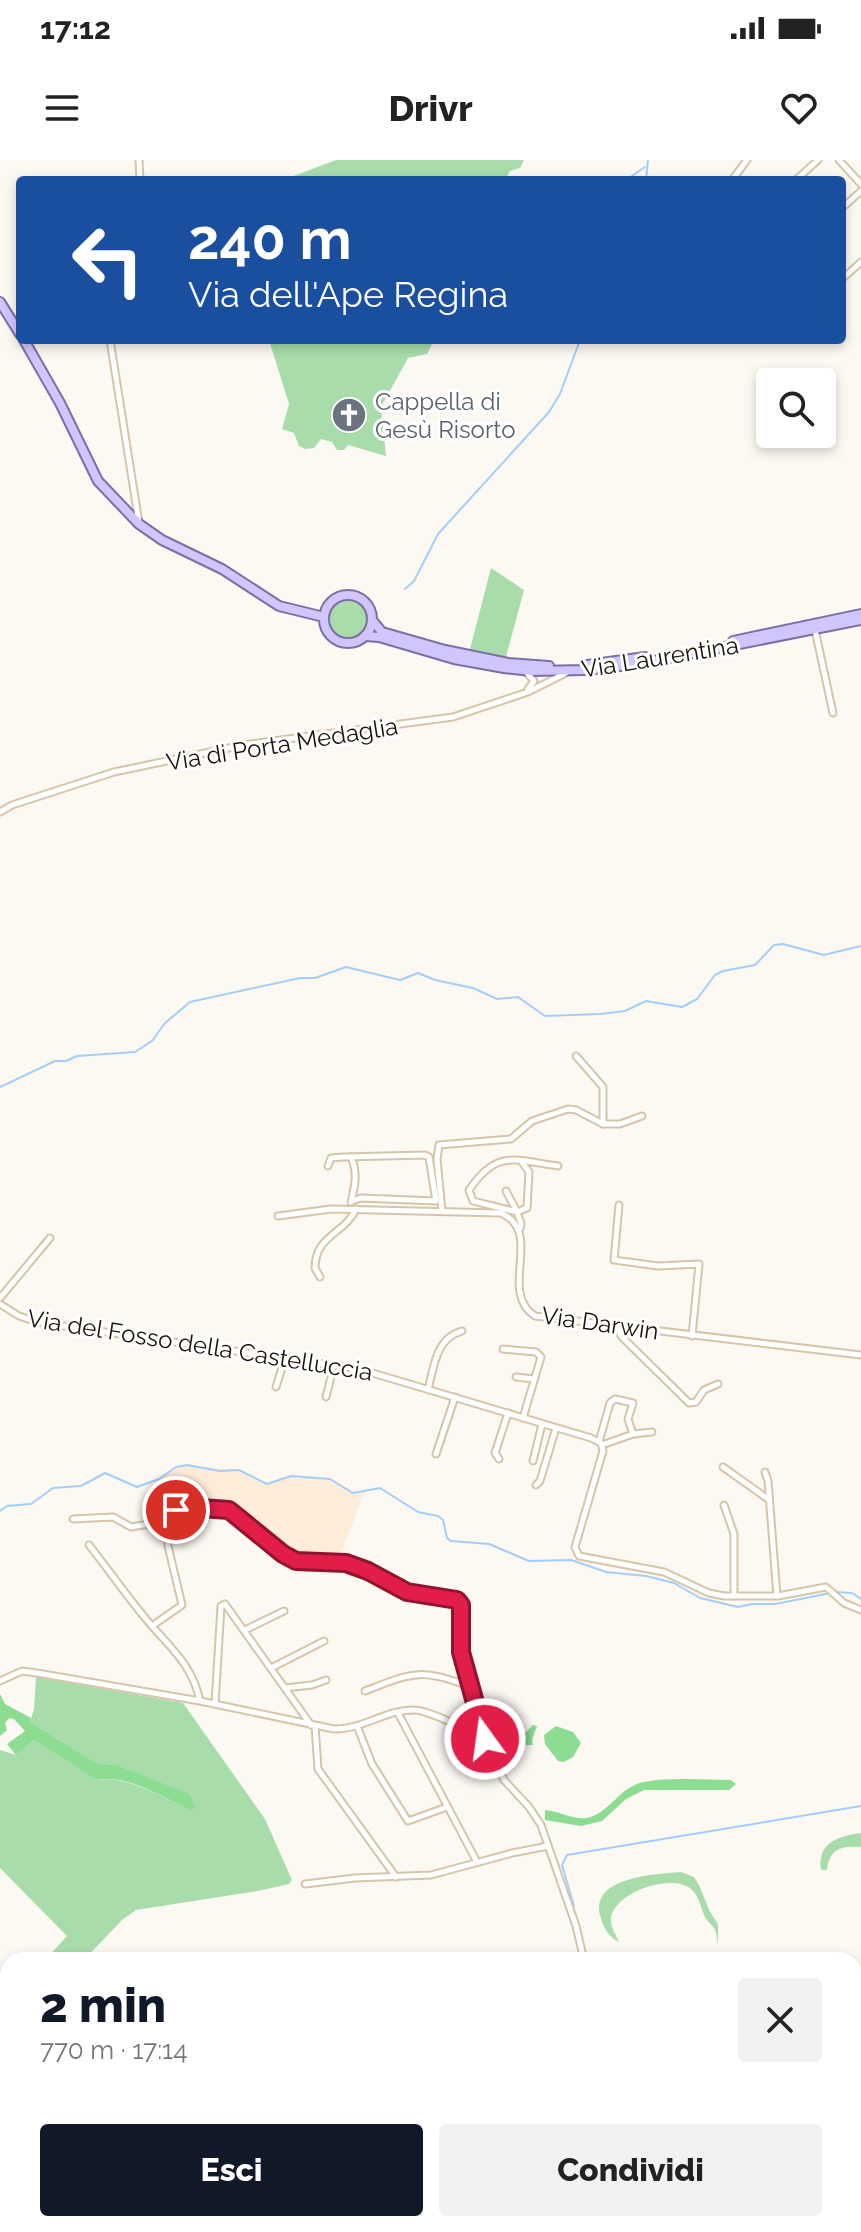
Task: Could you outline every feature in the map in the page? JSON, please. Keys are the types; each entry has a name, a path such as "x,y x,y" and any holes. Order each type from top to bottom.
{"main road":[{"path":"0,302 16,328"},
{"path":"26,344 98,481 139,524 162,540 222,569 279,606 324,617"},
{"path":"349,594 369,605 372,620 365,636 353,642 341,642 327,629 324,617 335,598 349,594"},
{"name":"Via Laurentina","path":"372,620 382,632 456,653 520,664 564,666 644,658 861,617"},
{"name":"Via Laurentina","path":"365,636 379,637 454,659 511,669 575,671 638,664 815,630 861,617"}],"street":[{"path":"734,176 747,160"},
{"path":"800,176 818,160"},
{"path":"839,160 861,184"},
{"path":"846,204 861,191"},
{"path":"846,275 861,262"},
{"path":"111,344 139,524"},
{"path":"815,630 833,713"},
{"path":"511,669 534,679 531,688 520,693"},
{"name":"Via di Porta Medaglia","path":"0,812 12,805 114,772 243,745 448,718 575,671"},
{"path":"576,1056 603,1087 603,1124"},
{"path":"442,1211 437,1159 439,1145 511,1139 532,1121 568,1109 603,1124 620,1124 642,1116"},
{"path":"596,1122 603,1115"},
{"path":"328,1166 331,1158 427,1156 436,1201 361,1198 352,1201"},
{"path":"347,1209 352,1201 355,1183 355,1166 351,1157"},
{"path":"522,1161 529,1172 527,1205 523,1211 473,1201 469,1190 490,1165 507,1160 522,1161 558,1166"},
{"path":"506,1191 517,1212 520,1229"},
{"path":"619,1205 614,1260 653,1266 699,1264 692,1336"},
{"path":"278,1216 318,1209 501,1213 511,1218 520,1229"},
{"path":"320,1277 315,1268 318,1252 332,1233 350,1221 356,1209"},
{"name":"Via Darwin","path":"520,1229 520,1291 529,1311 543,1318 861,1355"},
{"path":"0,1301 50,1238"},
{"name":"Via del Fosso della Castelluccia","path":"0,1301 19,1316 37,1322 368,1371 600,1444"},
{"path":"618,1327 621,1336 689,1403 696,1402 704,1390 718,1384"},
{"path":"428,1390 443,1340 462,1331"},
{"path":"503,1349 539,1353 541,1357 523,1418"},
{"path":"276,1387 285,1358"},
{"path":"326,1397 334,1365"},
{"path":"516,1377 534,1379"},
{"path":"436,1454 455,1397"},
{"path":"633,1434 628,1419 633,1403 615,1399 610,1403 600,1444 601,1457 575,1547 578,1555 658,1571 709,1593 777,1596 820,1587 861,1610"},
{"path":"499,1459 495,1453 508,1413"},
{"path":"533,1461 542,1424"},
{"path":"536,1485 540,1481 556,1428"},
{"path":"600,1444 652,1432"},
{"path":"723,1467 769,1500"},
{"path":"765,1472 777,1596"},
{"path":"724,1505 734,1534 734,1596"},
{"path":"152,1626 182,1605 168,1546 167,1521 174,1512 184,1507 229,1510 296,1561 346,1563 407,1592 457,1600 461,1605 461,1652 485,1739 504,1780 537,1817 576,1926 582,1952"},
{"path":"73,1519 113,1517 131,1527 167,1521"},
{"path":"89,1545 152,1626 184,1661 200,1701"},
{"path":"215,1704 221,1606 227,1604 313,1726 318,1769 396,1877"},
{"path":"245,1630 284,1611"},
{"path":"271,1668 324,1641"},
{"path":"0,1681 22,1671 342,1729 398,1713 421,1711 485,1739"},
{"path":"365,1691 420,1673 442,1676 472,1687"},
{"path":"285,1688 310,1686 326,1680"},
{"path":"398,1713 477,1862"},
{"path":"357,1726 372,1764 408,1821 447,1807"},
{"path":"305,1884 431,1875 548,1846"}],"shaded area":[{"path":"184,1465 239,1470 269,1484 291,1476 330,1479 353,1493 364,1492 338,1562 307,1563 283,1554 232,1512 197,1507 174,1512 167,1524 154,1481"}],"green space":[{"path":"336,160 524,160 520,168 510,171 507,176 294,176"},
{"path":"270,344 432,344 427,354 408,358 381,407 386,456 348,445 344,450 337,450 332,442 321,439 314,448 299,446 294,433 282,429 289,404"},
{"path":"491,568 524,590 506,657 470,649"},
{"path":"348,598 363,604 369,619 363,634 348,640 333,634 327,619 333,604"},
{"path":"36,1677 183,1703 265,1819 292,1880 289,1884 258,1891 136,1910 92,1952 52,1952 67,1936 0,1868 0,1750 16,1755 34,1740 96,1780 132,1784 190,1810 116,1765 97,1763 30,1722"},
{"path":"0,1694 5,1704 31,1718 30,1722 97,1763 116,1765 189,1794 195,1806 190,1810 132,1783 96,1780 34,1740 16,1755 7,1744 25,1731 9,1718 5,1723 7,1730 0,1736"},
{"path":"496,1706 502,1710 496,1730 502,1736 525,1733 533,1725 537,1726 533,1745 497,1746 493,1743 489,1713"},
{"path":"556,1726 573,1732 581,1743 573,1757 564,1762 558,1761 545,1744 544,1735"},
{"path":"731,1780 736,1784 729,1790 644,1790 626,1799 602,1821 581,1826 545,1820 545,1810 576,1818 595,1815 628,1789 644,1782"},
{"path":"861,1833 861,1847 837,1850 827,1870 821,1870 822,1853 831,1842"},
{"path":"681,1872 694,1877 699,1885 718,1924 718,1944 715,1931 694,1892 671,1883 645,1888 622,1900 611,1918 619,1942 605,1929 599,1904 604,1894 614,1886 626,1880"}],"waterway":[{"path":"646,176 648,160"},
{"path":"632,176 645,167"},
{"path":"405,589 414,581 438,534 549,412 560,394 579,344"},
{"path":"0,1087 55,1061 66,1061 77,1056 135,1052 152,1041 165,1023 190,1002 300,978 315,978 346,967 400,980 418,973 473,988 497,999 518,997 545,1016 600,1014 625,1011 646,1001 682,1007 697,999 715,975 755,965 774,945 783,944 824,955 861,946"},
{"path":"0,1511 7,1506 31,1504 53,1488 81,1486 105,1473 137,1487 159,1479 176,1467 187,1465 220,1471 239,1470 267,1484 291,1476 330,1479 353,1493 380,1488 418,1512 438,1516 443,1520 447,1538 451,1541 489,1544 529,1561 571,1560 606,1572 646,1576 674,1583 700,1598 738,1607 775,1604 836,1592 852,1593 861,1599"},
{"path":"574,1906 562,1865 567,1855 861,1806"}],"place":[{"name":"Cappella di Gesù Risorto","path":"349,415"}],"route":[{"path":"176,1510 187,1507 229,1510 296,1561 346,1563 407,1592 457,1600 461,1605 461,1652 485,1739"}]}
